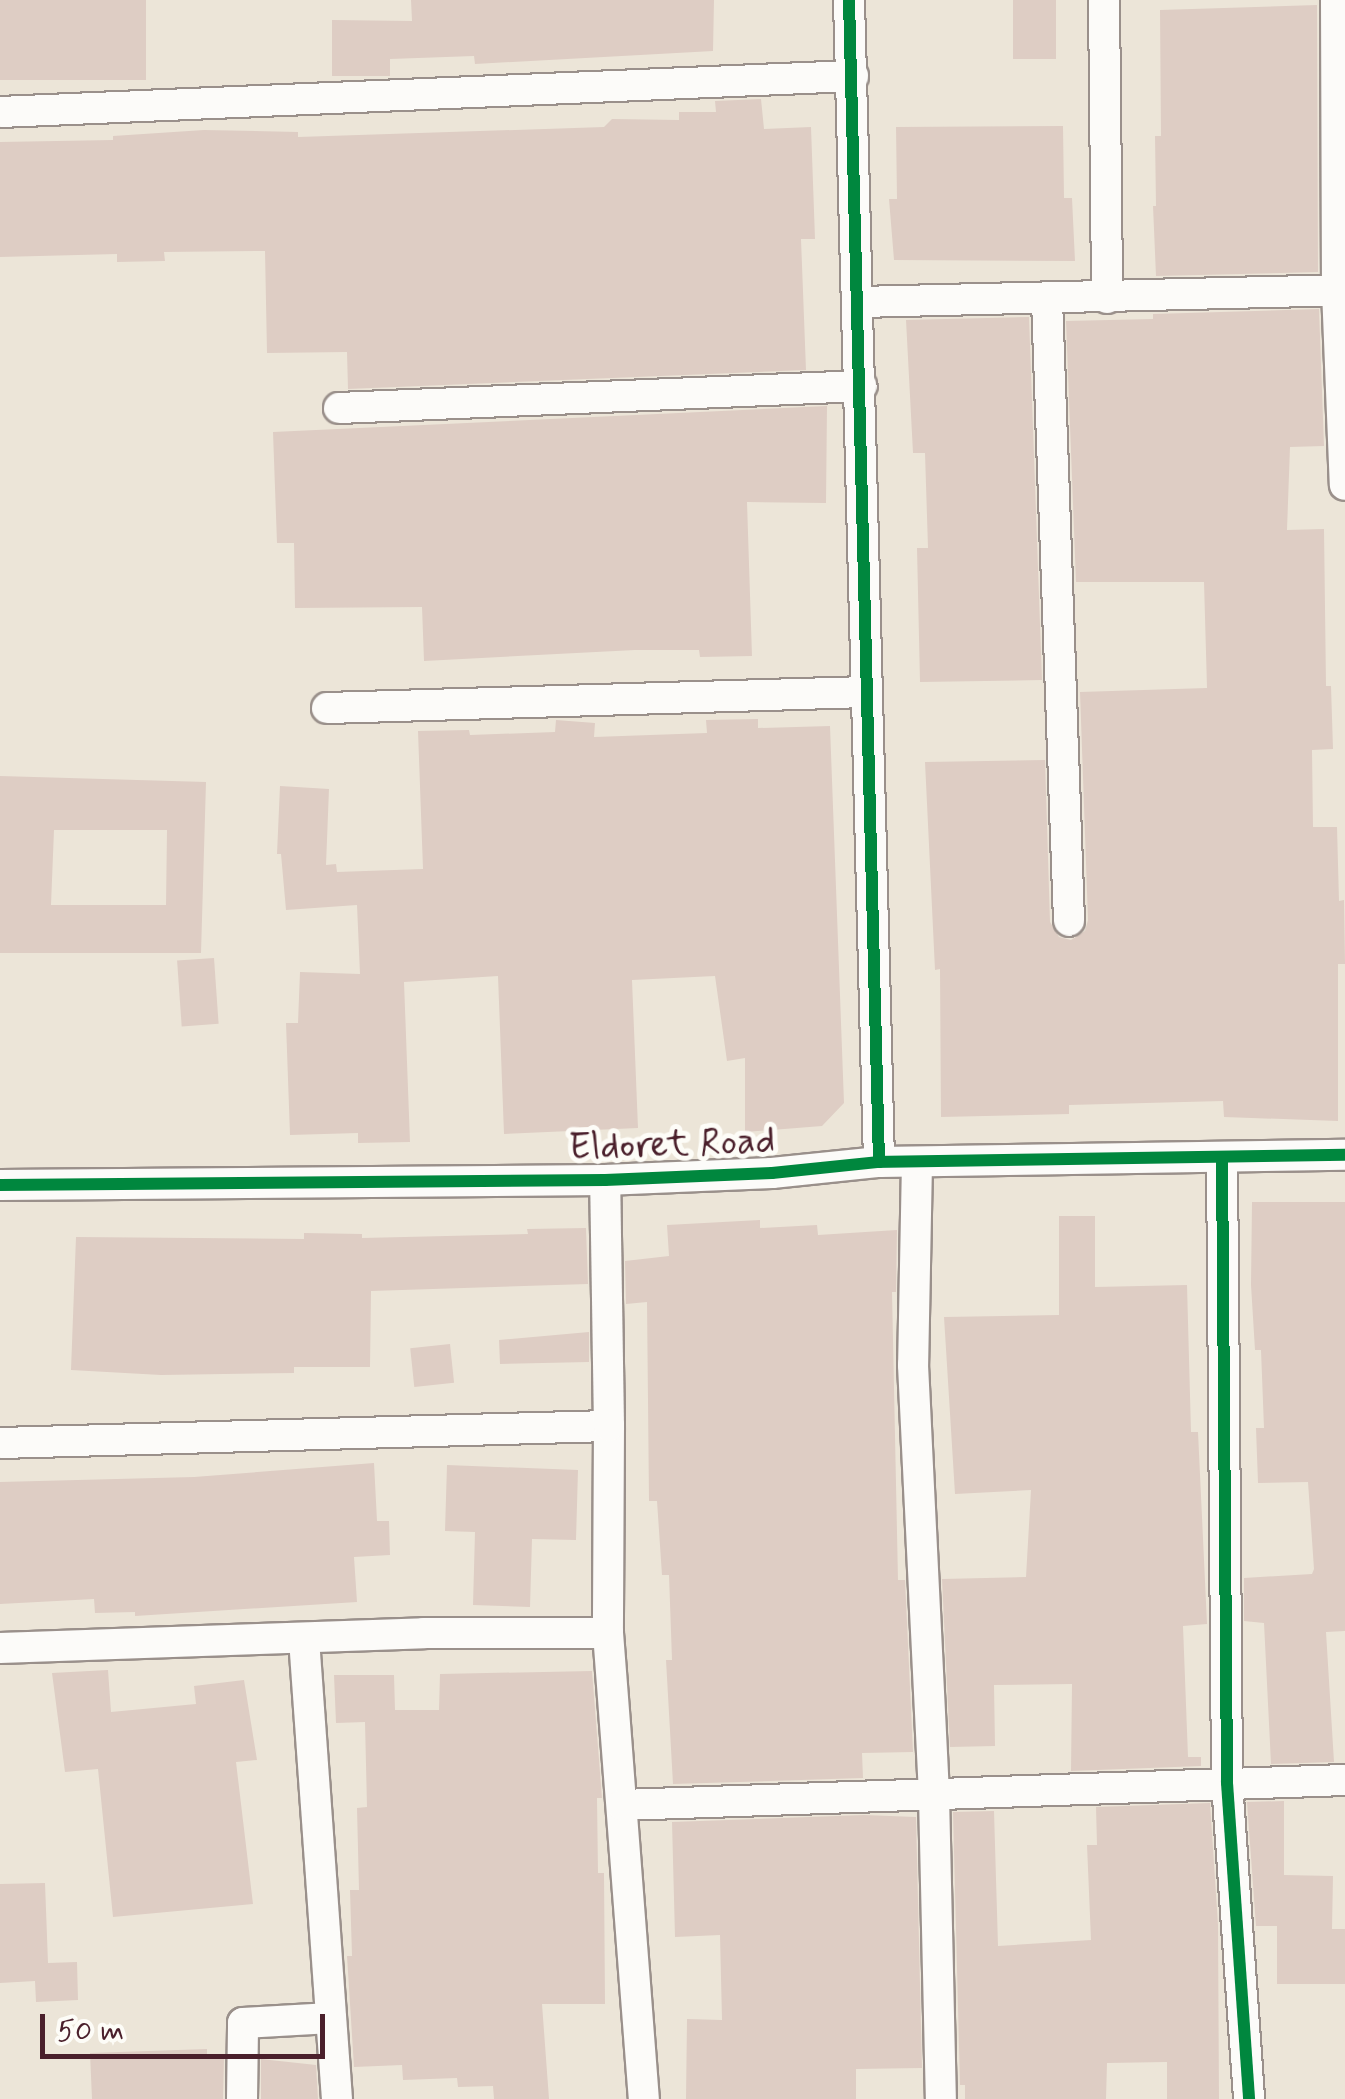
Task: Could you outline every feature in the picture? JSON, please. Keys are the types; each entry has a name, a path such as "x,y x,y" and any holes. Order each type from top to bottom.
{"street":[{"path":"849,0 862,386 879,1162"},
{"path":"1104,0 1107,298"},
{"path":"1336,0 1345,485"},
{"path":"0,112 853,76"},
{"path":"859,302 1341,290"},
{"path":"1047,300 1069,921"},
{"path":"340,408 862,386"},
{"path":"327,708 866,692"},
{"name":"Eldoret Road","path":"0,1185 605,1180 772,1173 879,1162 1345,1155"},
{"path":"1222,1157 1227,1783 1249,2099"},
{"path":"917,1162 913,1364 934,1796 941,2099"},
{"path":"605,1180 608,1633 644,2099"},
{"path":"0,1443 609,1426"},
{"path":"0,1648 424,1633 608,1633"},
{"path":"304,1639 336,2099"},
{"path":"622,1805 1345,1780"},
{"path":"242,2099 243,2023 331,2018"}],"building":[{"path":"0,0 146,0 146,80 0,80"},
{"path":"411,0 714,0 713,51 475,64 474,56 390,59 390,76 332,76 332,20 412,21"},
{"path":"1013,0 1056,0 1056,59 1013,59"},
{"path":"1317,5 1318,272 1156,276 1153,206 1155,136 1161,136 1160,10"},
{"path":"761,99 764,129 811,127 815,239 801,239 806,370 348,389 347,352 267,353 265,251 164,252 165,261 117,262 117,254 0,257 0,142 113,140 113,136 204,130 298,132 298,137 604,127 612,119 679,120 679,112 716,112 715,101"},
{"path":"1063,126 1064,198 1072,198 1075,261 894,260 889,199 897,199 896,127"},
{"path":"1319,309 1324,446 1290,447 1287,530 1324,529 1326,686 1331,686 1333,749 1312,750 1313,827 1337,827 1339,901 1344,900 1345,964 1338,964 1338,1121 1224,1117 1223,1101 1069,1105 1069,1114 941,1117 940,969 935,970 925,762 1045,760 1050,922 1059,937 1071,940 1085,931 1088,920 1080,692 1207,688 1204,582 1076,582 1066,321"},
{"path":"1029,317 1042,680 920,682 917,548 928,548 925,453 913,453 906,320"},
{"path":"827,406 826,503 747,502 752,656 700,657 699,650 635,650 424,661 422,607 295,608 294,543 277,543 273,432"},
{"path":"758,719 758,728 830,726 844,1103 822,1126 745,1132 745,1058 727,1061 715,976 632,980 638,1128 504,1134 498,976 404,982 410,1142 358,1143 358,1133 290,1135 286,1023 298,1023 300,972 360,974 357,905 286,910 281,854 277,854 280,786 329,789 326,865 336,864 337,872 423,869 418,731 469,730 470,735 555,732 556,720 595,723 594,737 707,733 706,720"},
{"path":"0,776 206,782 201,953 0,953","holes":["54,830 167,830 166,905 51,905"]},
{"path":"214,958 219,1024 182,1026 177,961"},
{"path":"1252,1202 1345,1202 1345,1631 1326,1632 1334,1762 1271,1764 1264,1623 1244,1621 1244,1578 1312,1574 1314,1569 1308,1482 1258,1483 1256,1428 1264,1428 1261,1350 1255,1350 1251,1285"},
{"path":"1059,1216 1095,1216 1095,1287 1187,1285 1191,1432 1198,1432 1207,1624 1183,1626 1188,1757 1201,1757 1201,1766 1071,1771 1072,1684 994,1685 995,1746 950,1747 942,1579 1026,1577 1031,1490 955,1494 944,1317 1059,1315"},
{"path":"760,1220 760,1228 817,1225 818,1235 897,1230 896,1292 892,1292 898,1580 905,1580 913,1752 862,1753 863,1778 673,1784 666,1660 672,1660 669,1575 662,1575 657,1501 649,1501 647,1302 626,1304 625,1261 669,1256 667,1225"},
{"path":"586,1228 588,1284 371,1291 370,1367 294,1367 294,1373 161,1375 71,1370 76,1237 304,1239 304,1233 362,1234 362,1238 528,1234 527,1229"},
{"path":"589,1332 589,1362 500,1364 499,1340"},
{"path":"450,1344 454,1383 414,1387 410,1348"},
{"path":"374,1463 377,1521 389,1521 390,1555 354,1557 357,1602 135,1616 135,1612 95,1613 94,1599 0,1604 0,1482 194,1477"},
{"path":"447,1465 578,1470 576,1540 532,1539 530,1607 473,1605 475,1532 445,1531"},
{"path":"108,1670 111,1712 196,1704 194,1686 244,1680 257,1760 236,1762 253,1904 113,1917 98,1769 65,1772 52,1673"},
{"path":"592,1671 602,1798 597,1798 598,1873 604,1873 605,2004 542,2004 549,2099 494,2099 493,2086 458,2087 457,2078 403,2080 402,2065 354,2067 347,1956 352,1956 350,1890 359,1890 357,1808 367,1807 365,1722 336,1723 334,1675 394,1675 395,1710 439,1710 440,1674"},
{"path":"1284,1801 1284,1875 1333,1876 1332,1929 1345,1929 1345,1984 1277,1984 1277,1926 1256,1926 1247,1802"},
{"path":"1210,1803 1218,1925 1219,2099 1167,2099 1167,2062 1107,2063 1106,2099 965,2099 965,2085 960,2085 953,1812 994,1811 998,1946 1091,1940 1087,1845 1097,1845 1096,1807"},
{"path":"864,1815 916,1817 922,2068 856,2069 856,2099 686,2099 687,2019 722,2020 720,1935 675,1937 672,1822"},
{"path":"45,1883 48,1963 77,1962 78,2000 36,2002 35,1981 0,1983 0,1884"},
{"path":"207,2049 207,2059 224,2058 223,2099 92,2099 90,2053"},
{"path":"261,2059 316,2065 318,2099 261,2099"}],"cycle path":[{"path":"849,0 879,1162"},
{"path":"0,1185 605,1180 772,1173 879,1162 1345,1155"},
{"path":"1222,1157 1227,1783 1249,2099"}]}
